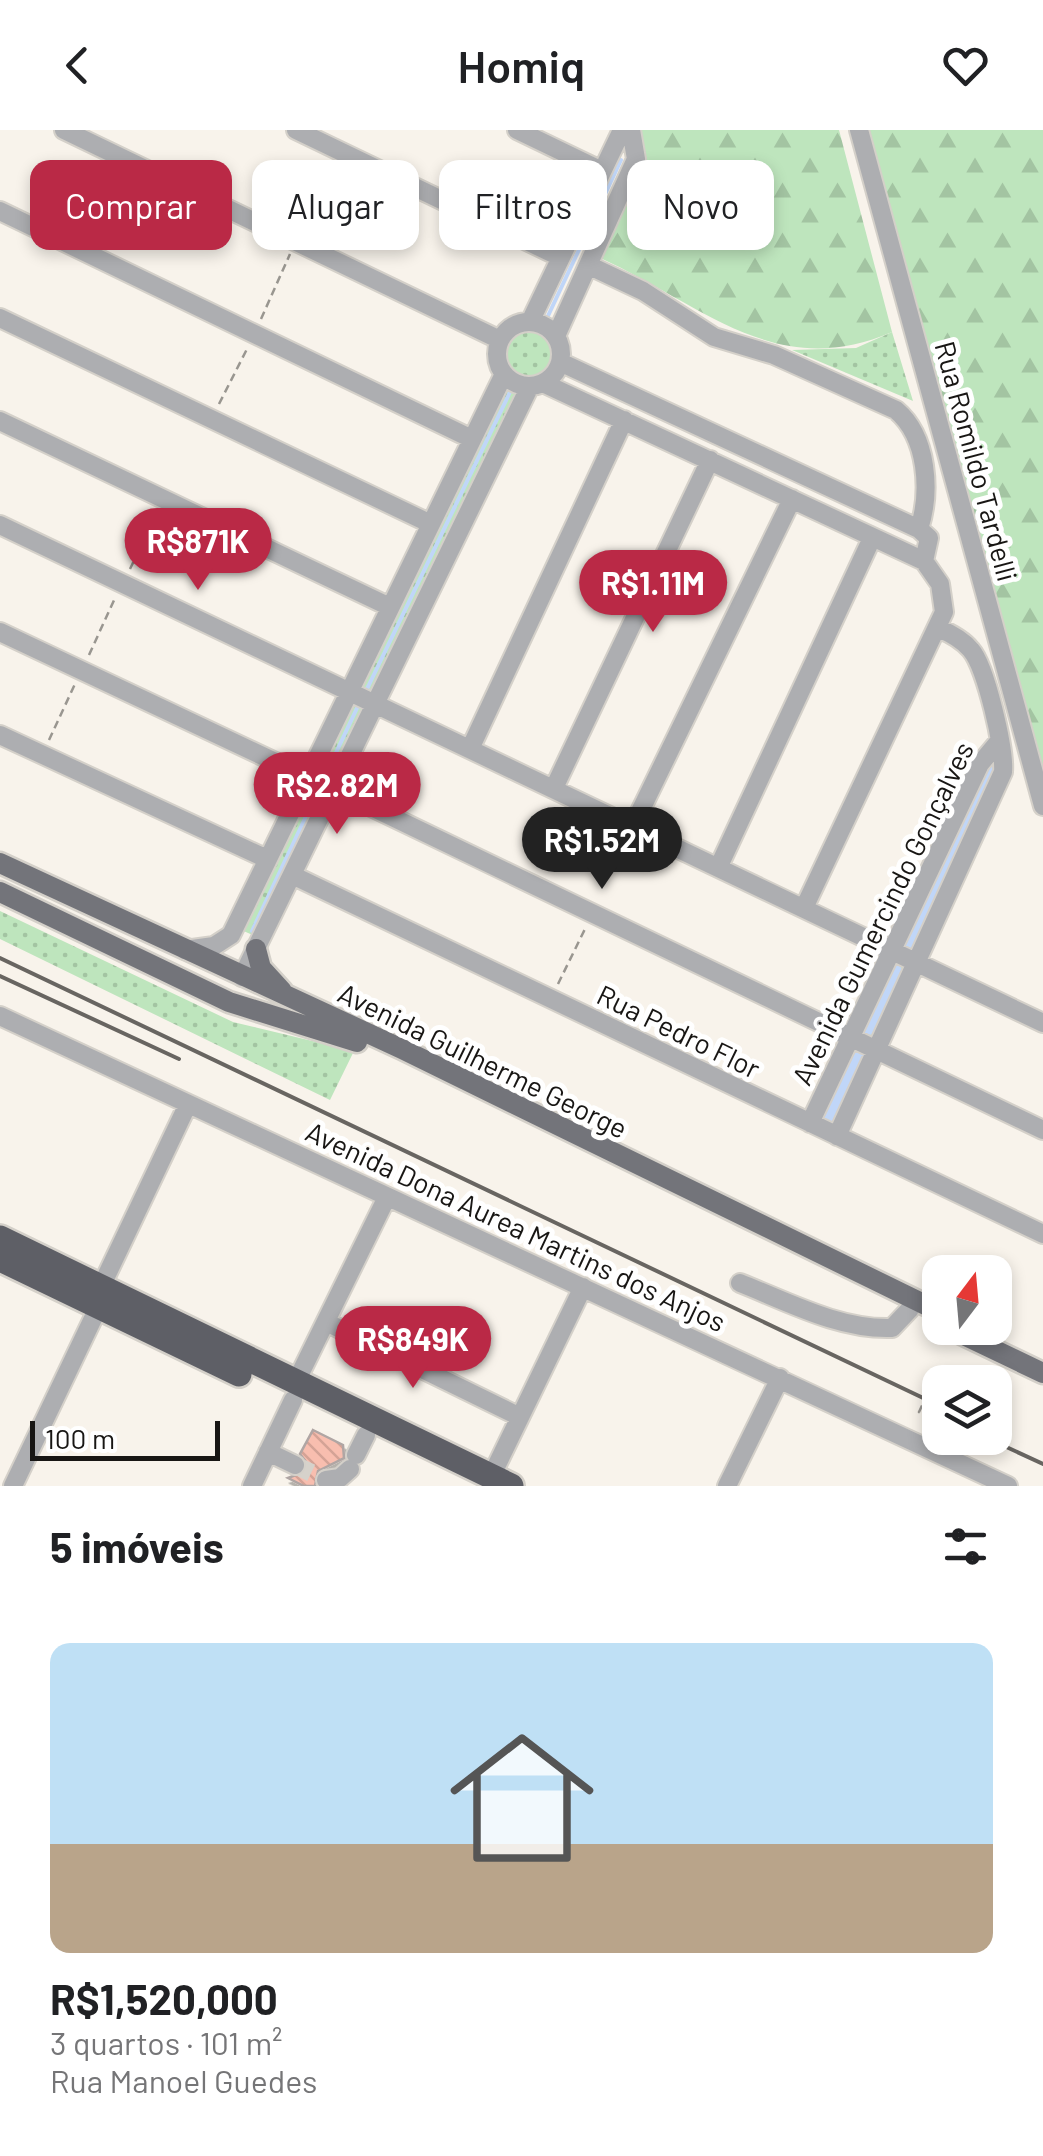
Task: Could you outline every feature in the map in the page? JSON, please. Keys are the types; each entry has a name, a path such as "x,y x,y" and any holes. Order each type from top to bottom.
{"highway":[{"path":"0,1238 100,1296 492,1483"},
{"path":"0,1259 100,1296"},
{"path":"294,1391 358,1453 492,1483"}],"main road":[{"name":"Avenida Guilherme George","path":"0,864 292,998 922,1303"},
{"name":"Avenida Guilherme George","path":"0,892 229,1002 366,1047 922,1315"},
{"path":"256,949 261,968 292,998"},
{"path":"173,976 228,994 236,992 242,978"},
{"path":"985,1345 1043,1372"},
{"path":"1010,1345 1043,1360"}],"street":[{"path":"64,130 252,221"},
{"path":"296,130 560,257"},
{"path":"518,130 580,160"},
{"path":"560,362 556,336 636,159 632,130"},
{"name":"Rua Romildo Tardelli","path":"859,130 1043,806"},
{"path":"617,138 636,159"},
{"path":"0,211 472,439"},
{"path":"313,250 500,340"},
{"path":"530,322 563,250"},
{"path":"588,265 654,297 714,336 774,356 896,410 910,426 926,483 919,529"},
{"path":"0,318 431,524"},
{"path":"184,950 214,946 231,935 504,374 498,356 500,340 516,324 530,322 544,325 556,336"},
{"path":"242,978 536,384 560,362"},
{"path":"560,362 919,529 929,538 924,561"},
{"path":"504,374 624,420 924,561 935,574 945,601 938,628 804,908"},
{"path":"470,749 624,420"},
{"path":"0,421 390,607"},
{"path":"554,788 710,460"},
{"path":"634,826 792,499"},
{"path":"0,525 1043,1023"},
{"path":"719,866 872,538"},
{"path":"938,628 960,640 977,658 1000,740"},
{"path":"0,632 307,777"},
{"path":"0,735 267,859"},
{"name":"Avenida Gumercindo Gonçalves","path":"810,1123 980,764 1000,740"},
{"name":"Avenida Gumercindo Gonçalves","path":"837,1136 1002,780 1000,740"},
{"path":"334,788 1043,1129"},
{"name":"Rua Pedro Flor","path":"292,875 1043,1234"},
{"path":"231,935 244,948 256,949"},
{"name":"Avenida Dona Aurea Martins dos Anjos","path":"0,1016 780,1378 971,1478 1008,1486"},
{"path":"13,1486 188,1104"},
{"path":"252,1486 387,1197"},
{"path":"740,1284 823,1316 873,1328 892,1328 910,1309"},
{"path":"492,1483 583,1288"},
{"path":"326,1322 520,1417"},
{"path":"727,1486 780,1378"},
{"path":"268,1452 295,1465"},
{"path":"326,1480 340,1478 358,1453"}],"path":[{"path":"333,160 337,150"},
{"path":"211,419 292,250"},
{"path":"42,756 164,499"},
{"path":"550,999 592,914"}],"green space":[{"path":"637,130 839,130 892,332 850,345 811,348 775,343 705,314 598,257 600,250 607,250 607,228 627,163 627,250 774,250 774,160 628,160"},
{"path":"867,130 1043,130 1043,771"},
{"path":"530,326 550,334 558,354 550,374 530,382 510,374 502,354 510,334"},
{"path":"892,332 913,401 792,350 856,348"},
{"path":"505,383 521,390 375,692 360,685"},
{"path":"350,698 367,705 257,937 239,929"},
{"path":"991,762 999,766 914,953 904,950 901,941 982,767"},
{"path":"0,911 233,1022 354,1051 330,1100 0,939"},
{"path":"891,963 906,968 870,1040 860,1035"},
{"path":"852,1047 865,1052 865,1058 833,1125 819,1121"}],"building":[{"path":"313,1430 343,1445 344,1458 318,1471 315,1486 304,1486 288,1478 306,1471 307,1463 300,1454"}],"waterway":[{"path":"547,318 621,160"},
{"path":"366,691 511,390"},
{"path":"252,931 358,706"},
{"path":"910,944 993,768"},
{"path":"869,1028 895,971"},
{"path":"829,1115 858,1053"}],"tunnel":[{"path":"295,1465 326,1480"}],"railway":[{"path":"0,958 922,1397"},
{"path":"0,976 179,1059"},
{"path":"1012,1450 1043,1464"}]}
